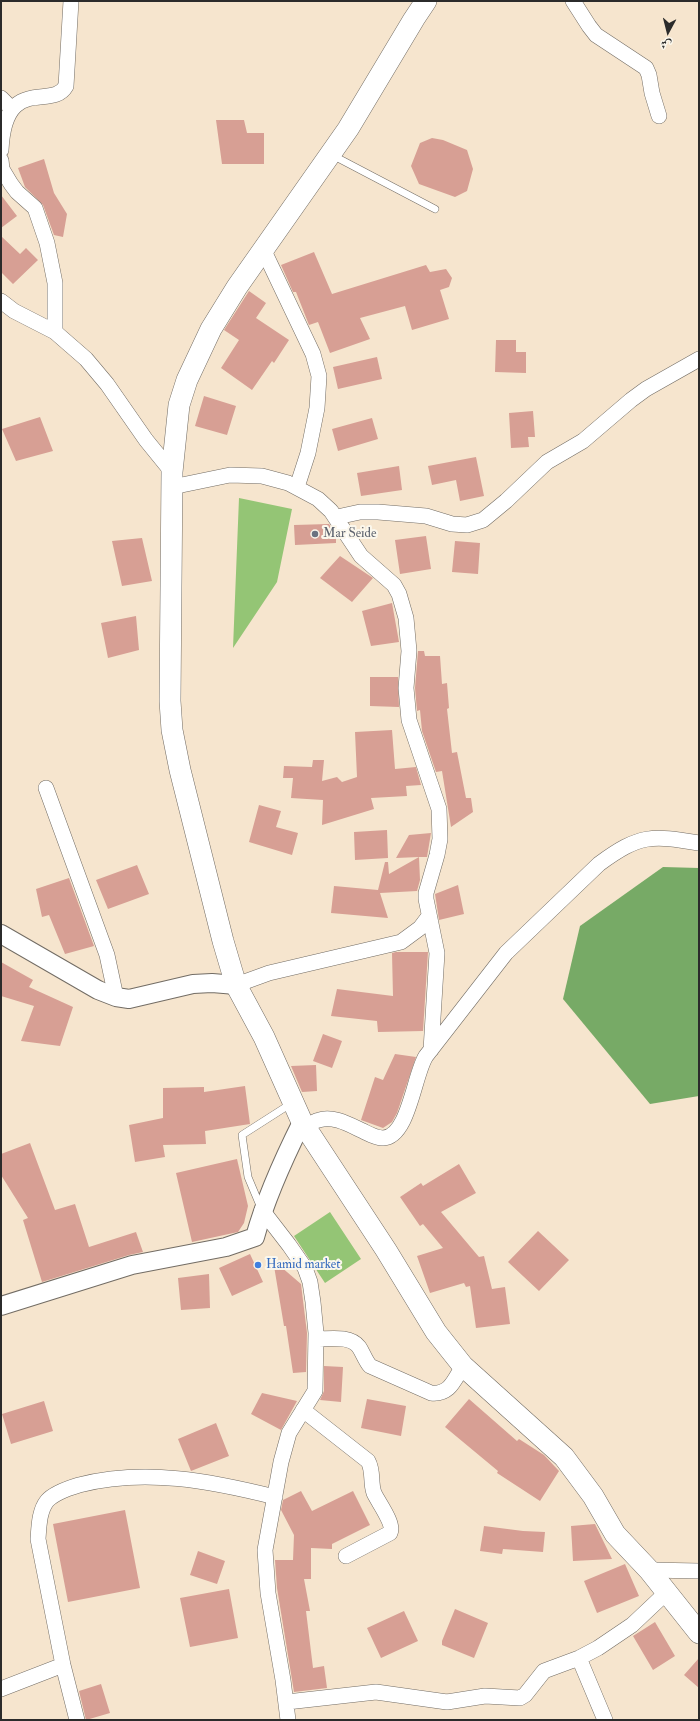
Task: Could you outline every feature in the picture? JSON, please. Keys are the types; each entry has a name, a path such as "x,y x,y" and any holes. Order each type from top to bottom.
{"main road":[{"path":"426,1 348,129 263,249 211,329 187,380 179,404 172,480 170,701 172,730 180,770 223,941 236,985 264,1038 292,1103 304,1125 386,1250 433,1327 463,1366 564,1457 590,1492 615,1534 649,1570 699,1633"}],"street":[{"path":"1,150 5,125 12,109 17,104 26,99 57,94 63,91 66,86 71,1"},
{"path":"573,1 596,35 646,68 659,116"},
{"path":"1,98 12,109"},
{"path":"1,160 2,169 11,184 34,208 47,243 55,283 55,332"},
{"path":"263,249 313,354 319,376 317,408 308,453 297,487"},
{"path":"1,301 14,311 55,332 86,359 99,374 146,440 172,480 230,475 262,476 288,482 318,499 337,517 361,556 394,585 399,594 406,618 409,651 406,688 410,720 439,809 440,839 426,892 429,916 437,953 431,1050"},
{"path":"337,517 360,512 378,512 426,516 452,524 466,525 483,520 506,502 547,462 583,441 646,389 699,359"},
{"path":"46,788 107,955 116,997"},
{"path":"1,1306 132,1265 156,1259 226,1247 255,1237 262,1210 275,1178 304,1125 318,1120 328,1119 344,1123 372,1136 384,1138 389,1136 403,1122 423,1061 431,1050 506,953 599,864 615,852 644,839 666,837 699,843"},
{"path":"1,934 98,990 116,997 128,999 193,984 212,983 236,985 269,973 401,942 420,928 429,916"},
{"path":"262,1210 305,1268 310,1282 316,1339 315,1391 289,1433 264,1550 268,1593 287,1702 288,1720"},
{"path":"316,1339 346,1339 353,1341 358,1346 365,1360 370,1366 431,1393 440,1394 446,1391 463,1366"},
{"path":"303,1410 368,1461 372,1473 373,1492 392,1526 390,1533 346,1556"},
{"path":"77,1720 63,1665 38,1539 40,1519 47,1500 54,1495 89,1483 149,1476 183,1478 275,1497"},
{"path":"649,1570 699,1571"},
{"path":"287,1702 376,1692 447,1702 485,1696 520,1698 525,1695 544,1671 579,1658 598,1648 632,1625 667,1592"},
{"path":"579,1658 604,1720"},
{"path":"1,1689 63,1665"}],"lane":[{"path":"331,154 435,209"},
{"path":"262,1210 248,1177 242,1135 292,1103"}],"green space":[{"path":"239,498 292,509 277,582 233,648"},
{"path":"663,867 699,868 699,1096 650,1104 563,999 580,926"},
{"path":"330,1212 361,1259 325,1283 294,1236"}],"building":[{"path":"216,120 244,120 247,133 264,133 264,164 222,164"},
{"path":"432,138 443,140 467,150 473,169 467,191 455,197 419,184 411,166 420,143"},
{"path":"44,159 54,193 67,214 63,237 54,235 43,205 25,187 18,168"},
{"path":"1,195 17,216 1,228"},
{"path":"1,236 20,254 26,248 38,260 13,284 1,272"},
{"path":"314,252 332,294 426,265 430,272 446,269 452,278 449,287 440,290 449,319 412,330 405,306 360,318 370,339 330,353 318,322 309,325 296,292 293,292 281,265"},
{"path":"249,291 266,303 256,318 289,340 274,363 272,361 252,390 221,368 239,340 224,330"},
{"path":"496,340 516,340 516,352 526,352 526,373 495,372"},
{"path":"377,357 382,379 338,389 333,367"},
{"path":"204,396 236,406 227,435 195,426"},
{"path":"533,411 535,437 528,437 529,447 511,448 509,413"},
{"path":"40,417 53,451 16,461 2,429"},
{"path":"372,418 378,439 338,451 332,429"},
{"path":"476,457 484,496 460,501 456,480 432,485 428,466"},
{"path":"399,466 402,490 361,496 357,473"},
{"name":"Mar Seide","path":"329,524 336,535 336,543 295,545 294,525"},
{"path":"426,536 431,569 400,574 395,540"},
{"path":"142,538 152,581 122,586 112,541"},
{"path":"455,541 480,543 478,574 452,572"},
{"path":"340,556 373,578 352,602 320,578"},
{"path":"392,603 399,642 371,646 362,611"},
{"path":"136,616 139,650 108,658 101,623"},
{"path":"418,651 424,651 425,656 440,656 442,684 447,683 449,708 447,709 452,753 457,752 466,798 471,798 473,812 451,827 442,771 436,772 422,731 420,710 417,711 415,688"},
{"path":"370,677 398,677 399,707 370,706"},
{"path":"392,730 395,769 416,767 421,785 406,786 407,796 371,798 374,809 322,825 323,800 291,798 293,778 283,778 284,766 312,767 313,760 324,760 322,781 337,777 342,782 357,777 355,732"},
{"path":"259,805 281,811 276,827 298,833 292,855 249,842"},
{"path":"387,830 388,858 355,860 354,832"},
{"path":"431,833 427,857 396,858 409,835"},
{"path":"419,857 420,880 417,891 380,893 388,918 331,913 334,886 378,890 385,862 388,862 389,874"},
{"path":"137,865 149,894 108,909 96,880"},
{"path":"69,878 94,946 65,954 49,915 42,917 36,889"},
{"path":"458,885 464,914 439,920 435,894"},
{"path":"428,952 423,1031 378,1032 377,1021 331,1016 337,989 393,996 392,953"},
{"path":"1,962 33,980 29,987 73,1007 60,1046 21,1041 34,1006 1,996"},
{"path":"323,1034 342,1041 332,1068 313,1061"},
{"path":"395,1054 416,1057 397,1113 392,1122 383,1128 361,1120 375,1077 383,1080"},
{"path":"316,1065 317,1091 302,1092 291,1066"},
{"path":"245,1086 250,1124 205,1131 206,1144 163,1145 165,1157 135,1162 129,1125 163,1118 163,1088 204,1087 204,1092"},
{"path":"30,1143 55,1210 75,1204 89,1247 136,1232 143,1252 42,1282 23,1220 28,1218 1,1175 1,1154"},
{"path":"237,1159 248,1206 244,1223 238,1232 192,1242 176,1173"},
{"path":"459,1164 476,1193 441,1212 479,1257 484,1256 492,1289 505,1287 510,1324 476,1328 470,1286 466,1287 464,1283 430,1293 417,1256 443,1248 423,1224 420,1226 400,1197 421,1183 423,1186"},
{"path":"538,1231 569,1260 539,1291 508,1262"},
{"path":"250,1254 263,1282 232,1296 219,1268"},
{"path":"273,1260 301,1284 307,1333 306,1372 293,1373 286,1326 284,1326"},
{"path":"209,1274 210,1308 181,1310 178,1278"},
{"path":"324,1366 343,1367 341,1402 320,1400 324,1391"},
{"path":"262,1393 297,1401 281,1430 251,1414"},
{"path":"367,1399 406,1406 401,1436 361,1428"},
{"path":"469,1399 517,1441 519,1439 544,1455 559,1471 540,1501 497,1473 498,1471 445,1427"},
{"path":"44,1401 53,1431 11,1444 2,1414"},
{"path":"216,1423 229,1456 191,1471 178,1439"},
{"path":"301,1491 312,1511 353,1491 370,1525 332,1544 332,1549 311,1548 311,1579 304,1579 310,1611 306,1611 313,1668 324,1666 327,1688 294,1692 277,1588 275,1560 293,1560 294,1535 281,1510 283,1500"},
{"path":"125,1510 140,1588 68,1602 53,1524"},
{"path":"595,1524 612,1559 573,1561 571,1526"},
{"path":"484,1526 545,1532 543,1552 503,1549 502,1554 480,1551"},
{"path":"198,1551 225,1561 217,1584 190,1575"},
{"path":"625,1564 639,1596 597,1613 584,1581"},
{"path":"229,1589 238,1638 190,1647 180,1598"},
{"path":"455,1609 488,1623 474,1658 442,1645 442,1641"},
{"path":"404,1611 418,1641 381,1658 367,1628"},
{"path":"655,1622 675,1656 653,1670 633,1636"},
{"path":"699,1658 699,1688 684,1675"},
{"path":"101,1684 110,1713 86,1720 79,1691"}],"place":[{"name":"Mar Seide","path":"315,534"},
{"name":"Hamid market","path":"258,1265"}]}
